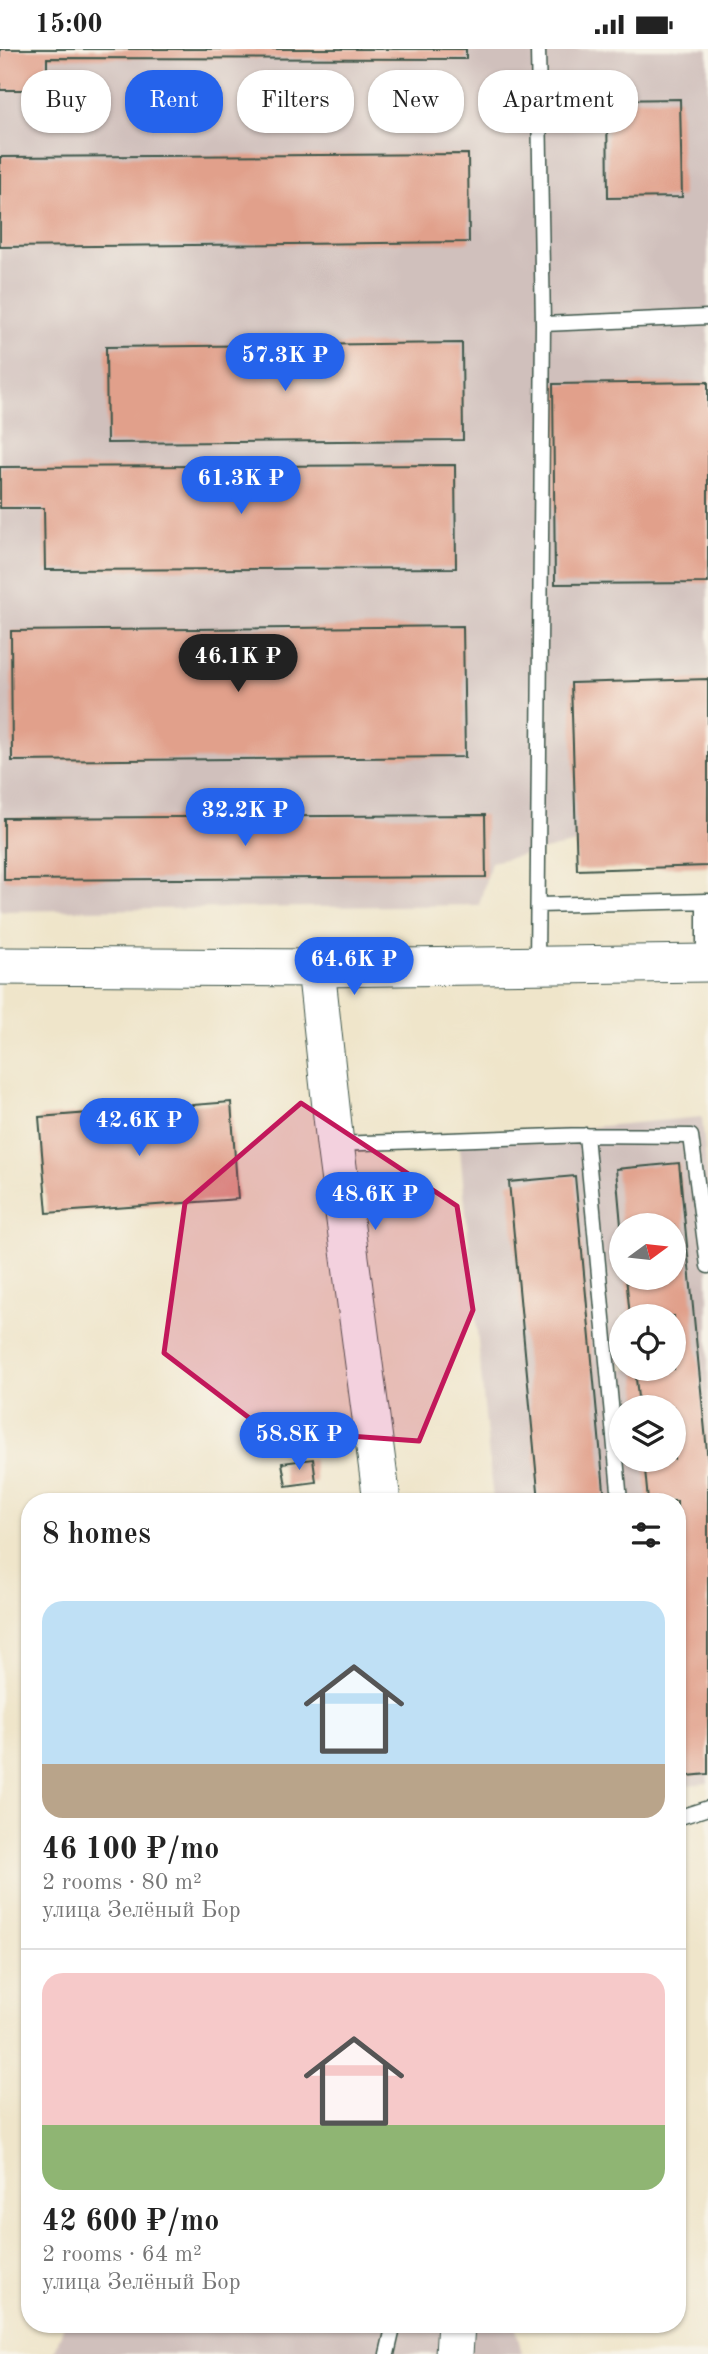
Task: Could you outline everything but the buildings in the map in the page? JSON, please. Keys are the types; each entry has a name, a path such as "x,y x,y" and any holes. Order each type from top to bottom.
{"street":[{"path":"0,966 316,968 706,963"},
{"path":"316,968 335,1144 381,1493"},
{"path":"454,2354 455,2333"}],"lane":[{"path":"537,965 543,324 538,49"},
{"path":"543,324 708,317"},
{"path":"538,905 706,901 706,963"},
{"path":"335,1144 586,1135 691,1136 708,1266"},
{"path":"586,1135 619,1493"},
{"path":"686,1815 708,1808"},
{"path":"387,2354 392,2333"}],"highlighted area":[{"path":"301,1103 457,1206 473,1310 419,1441 265,1430 164,1353 185,1203"}],"shaded area":[{"path":"0,49 708,49 708,866 577,870 576,843 491,862 479,905 0,911"},
{"path":"702,1117 708,1187 708,1783 686,1785 686,1493 492,1493 459,1139"},
{"path":"61,2333 517,2333 522,2354 54,2354"}]}
